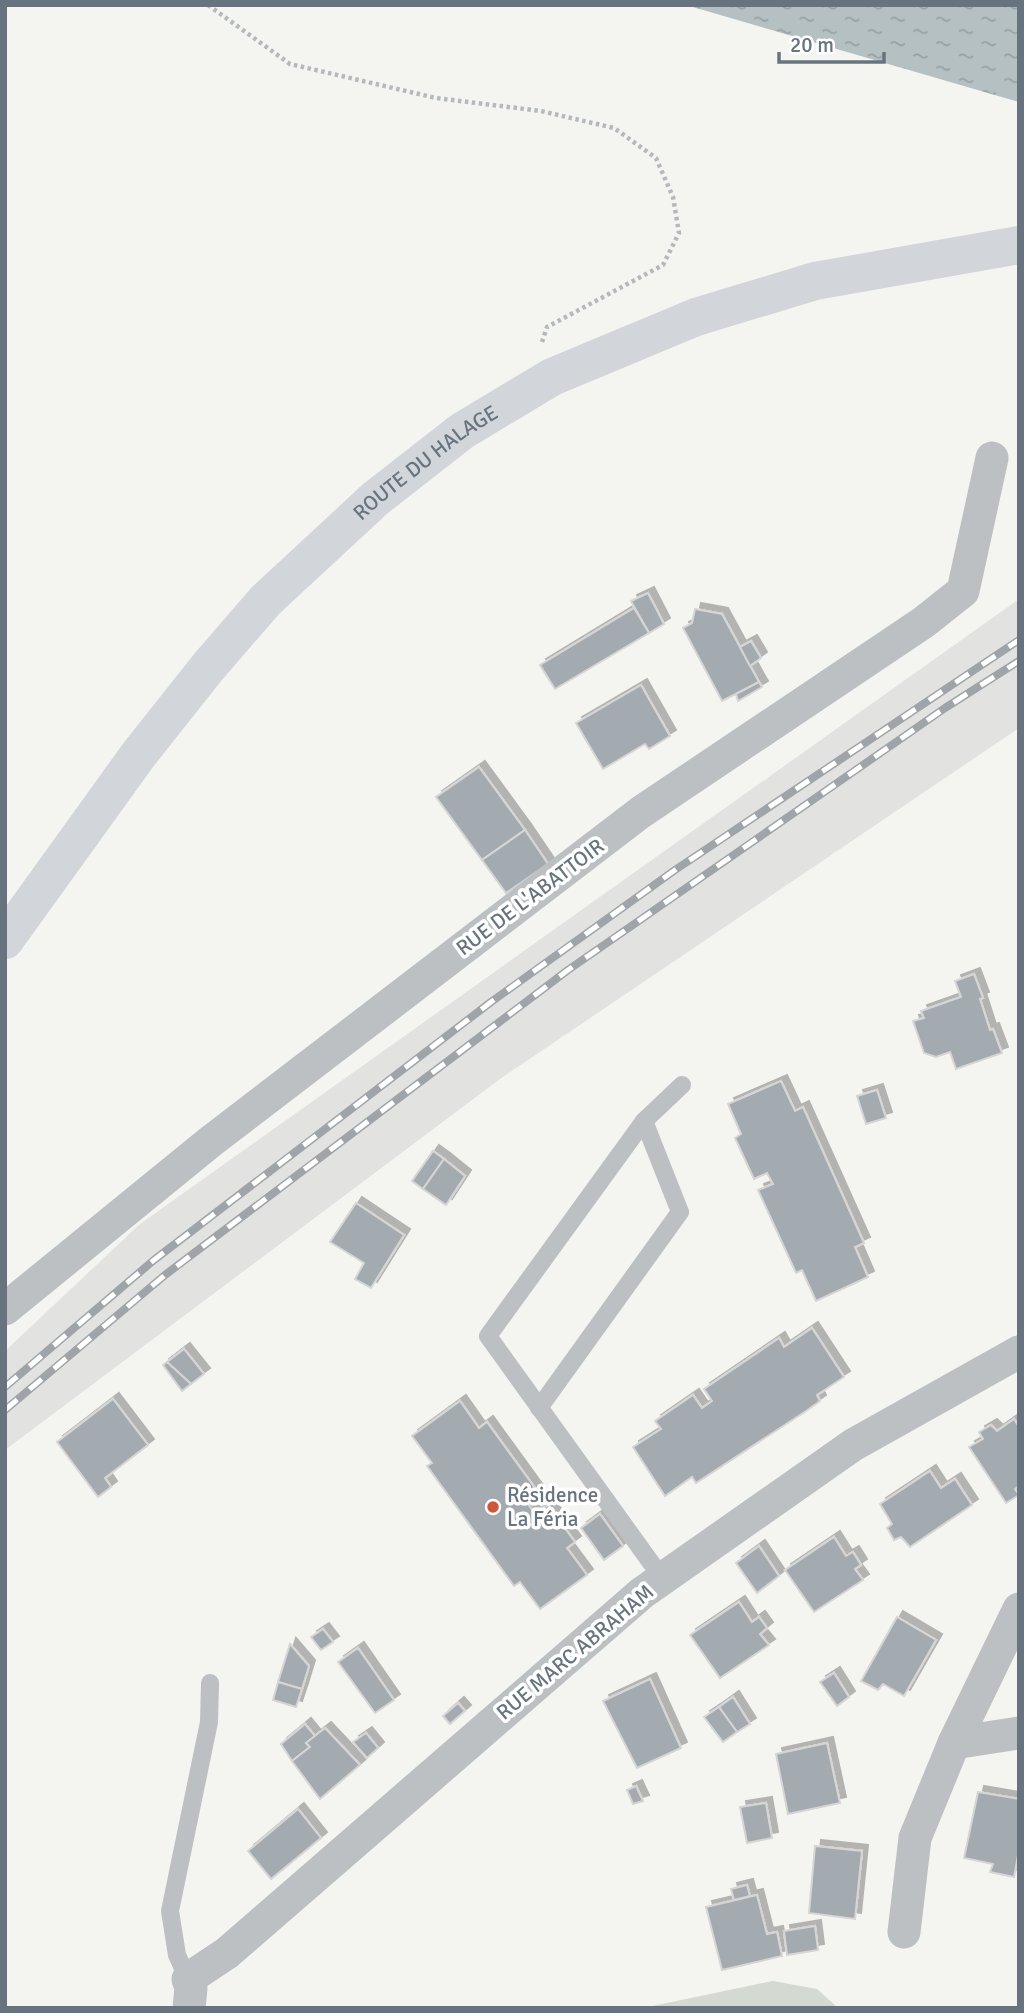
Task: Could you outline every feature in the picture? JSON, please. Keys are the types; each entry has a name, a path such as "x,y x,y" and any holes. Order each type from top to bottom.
{"main road":[{"name":"ROUTE DU HALAGE","path":"5,940 139,754 208,667 266,600 386,490 461,431 552,377 696,317 815,281 1019,245"}],"street":[{"name":"RUE DE L'ABATTOIR","path":"5,1309 210,1142 641,812 924,622 963,591 992,458"},
{"name":"RUE MARC ABRAHAM","path":"188,1993 227,1953 642,1592 853,1445 1019,1352"},
{"path":"904,1932 915,1838 954,1743 1019,1609"},
{"path":"954,1743 1019,1733"}],"lane":[{"path":"662,1578 488,1336 644,1121 682,1085"},
{"path":"540,1408 680,1212 644,1121"},
{"path":"188,1993 177,1955 170,1910 209,1722 210,1683"}],"path":[{"path":"208,5 290,65 436,98 541,111 614,128 656,159 673,197 679,233 663,265 547,327 525,394"}],"shaded area":[{"path":"1019,599 1019,728 500,1079 5,1450 5,1351 140,1224"},
{"path":"773,1981 817,1989 838,2008 643,2008"}],"water":[{"path":"686,5 1019,5 1019,102"}],"building":[{"path":"648,593 664,624 649,633 631,601"},
{"path":"634,608 649,633 555,689 540,665"},
{"path":"695,609 722,614 759,682 722,701 683,628 692,623"},
{"path":"751,641 761,658 750,666 740,647"},
{"path":"759,682 762,687 738,701 736,694"},
{"path":"641,685 670,736 649,749 645,744 603,769 576,723"},
{"path":"479,767 525,830 482,860 436,797"},
{"path":"525,830 548,864 506,893 482,860"},
{"path":"974,974 990,1030 993,1029 1002,1053 956,1069 950,1052 936,1057 924,1053 913,1021 924,1018 921,1011 961,997 955,981"},
{"path":"781,1081 795,1111 803,1107 864,1243 855,1247 868,1277 816,1301 802,1270 796,1273 758,1190 773,1184 767,1173 754,1179 735,1138 741,1134 728,1104"},
{"path":"877,1090 886,1118 866,1124 857,1096"},
{"path":"433,1151 444,1159 423,1189 412,1181"},
{"path":"444,1159 465,1176 446,1205 423,1189"},
{"path":"356,1203 404,1235 371,1288 355,1279 364,1263 330,1242"},
{"name":"Résidence La Féria","path":"812,1328 844,1377 817,1395 820,1401 806,1411 696,1483 692,1477 665,1496 633,1447 661,1429 655,1421 693,1395 702,1408 712,1401 704,1389 779,1338 784,1347"},
{"path":"184,1349 204,1374 191,1384 167,1362"},
{"path":"167,1362 191,1384 182,1391 163,1365"},
{"path":"113,1399 148,1445 105,1478 111,1487 98,1497 57,1442"},
{"name":"Résidence La Féria","path":"460,1401 479,1428 487,1422 540,1495 528,1504 535,1514 548,1505 575,1542 567,1548 587,1575 540,1609 520,1582 514,1586 427,1466 432,1463 412,1436"},
{"path":"1014,1419 1019,1427 1019,1486 1015,1489 1019,1495 1006,1503 969,1447 983,1439 979,1432 991,1425 997,1431"},
{"path":"930,1471 941,1488 955,1479 972,1505 910,1547 901,1537 894,1540 887,1528 892,1524 880,1504"},
{"path":"600,1514 623,1546 604,1560 581,1528"},
{"path":"834,1537 846,1556 853,1552 861,1565 855,1569 863,1580 814,1612 785,1570"},
{"path":"759,1546 779,1576 757,1593 736,1563"},
{"path":"739,1602 752,1622 759,1617 767,1628 760,1634 769,1645 720,1678 690,1635"},
{"path":"897,1617 936,1640 904,1696 883,1684 878,1690 861,1681"},
{"path":"323,1629 333,1642 321,1650 311,1637"},
{"path":"290,1644 309,1666 302,1689 278,1682"},
{"path":"358,1648 394,1700 375,1713 338,1662"},
{"path":"834,1673 849,1697 837,1706 820,1682"},
{"path":"650,1679 681,1748 637,1768 603,1701"},
{"path":"278,1682 302,1689 296,1707 273,1700"},
{"path":"733,1697 750,1724 737,1732 719,1707"},
{"path":"458,1703 465,1711 450,1724 443,1716"},
{"path":"719,1707 737,1732 723,1742 704,1717"},
{"path":"305,1724 315,1736 306,1743 310,1747 292,1761 281,1744"},
{"path":"325,1728 360,1765 320,1799 292,1761 310,1747 306,1743"},
{"path":"366,1733 378,1748 367,1758 353,1742"},
{"path":"827,1743 840,1803 788,1814 776,1754"},
{"path":"636,1786 643,1801 633,1804 627,1790"},
{"path":"978,1792 1019,1799 1019,1850 1014,1877 990,1872 993,1864 964,1858"},
{"path":"766,1803 772,1838 747,1843 740,1807"},
{"path":"298,1809 321,1838 271,1879 248,1851"},
{"path":"815,1846 862,1851 855,1919 809,1913"},
{"path":"747,1885 750,1896 734,1900 731,1889"},
{"path":"757,1895 767,1934 777,1932 782,1956 722,1970 706,1907"},
{"path":"815,1926 818,1950 787,1955 784,1931"}],"railway":[{"path":"5,1387 154,1260 491,1002 675,870 1019,640"},
{"path":"5,1410 165,1275 568,970 945,708 1019,661"}],"place":[{"name":"Résidence La Féria","path":"493,1507"}]}
